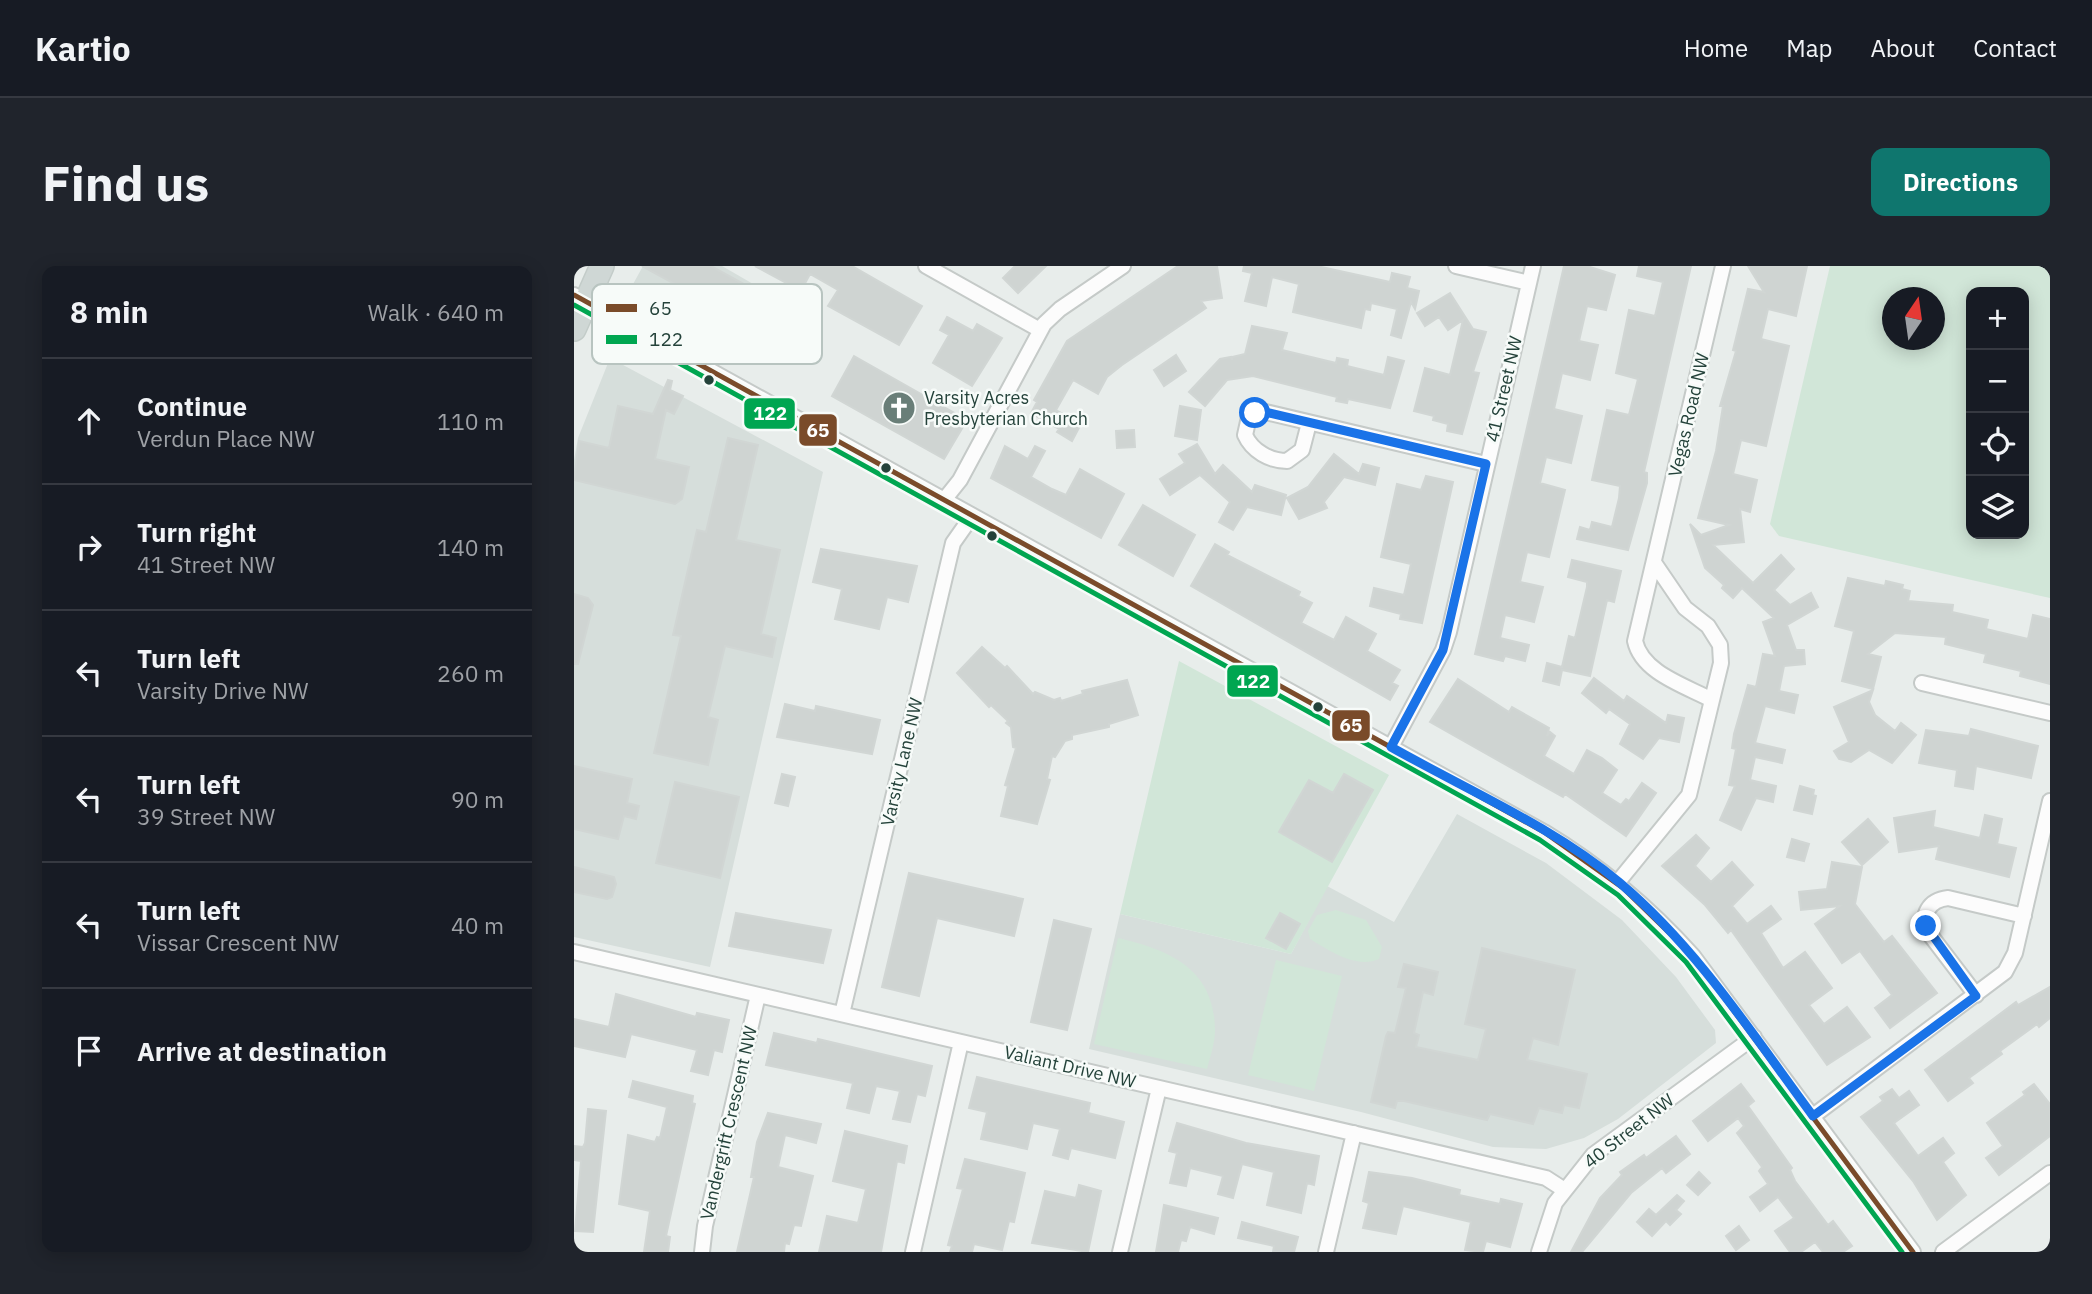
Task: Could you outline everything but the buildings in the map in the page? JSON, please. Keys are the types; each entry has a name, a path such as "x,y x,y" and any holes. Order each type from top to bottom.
{"main road":[{"path":"574,329 580,298 602,266"}],"street":[{"path":"926,266 1040,330"},
{"path":"944,500 960,480 1040,330 1060,309 1123,266"},
{"path":"1456,266 1529,283"},
{"name":"41 Street NW","path":"1391,747 1443,650 1532,266"},
{"name":"Vegas Road NW","path":"1712,701 1648,665 1639,655 1636,636 1723,266"},
{"path":"699,364 1544,832 1618,882 1657,916 1693,956 1913,1252"},
{"path":"1309,423 1302,450 1287,461 1264,455 1252,447 1245,435 1246,422 1261,411 1486,464"},
{"name":"Varsity Lane NW","path":"842,1014 953,543 972,516"},
{"path":"1618,882 1689,795 1721,663 1720,645 1708,626 1685,608 1655,564"},
{"path":"1922,683 2050,713"},
{"path":"1813,1116 1976,996 2010,966 2050,802"},
{"path":"1976,996 1928,932 1925,921 1927,910 1935,901 1948,898 2024,916"},
{"name":"Valiant Drive NW","path":"574,952 1546,1178 1563,1189"},
{"name":"Vandergrift Crescent NW","path":"702,1252 705,1226 758,995"},
{"name":"40 Street NW","path":"1539,1252 1550,1213 1563,1189 1593,1155 1754,1037"},
{"path":"913,1252 961,1042"},
{"path":"1120,1252 1159,1088"},
{"path":"1326,1252 1354,1133"},
{"path":"1943,1252 2050,1173"}],"shaded area":[{"path":"643,266 722,266 753,284 633,284"},
{"path":"608,364 621,364 823,472 710,967 574,937 574,460 578,438"},
{"path":"1457,814 1546,863 1622,920 1676,977 1715,1030 1716,1043 1618,1119 1584,1138 1546,1149 1493,1147 1361,1112 1089,1049 1120,914 1291,954 1327,886 1394,922"}],"green space":[{"path":"1830,266 2050,266 2050,598 1779,536 1770,524"},
{"path":"1179,661 1389,775 1291,954 1120,914"},
{"path":"1336,910 1366,920 1382,947 1379,959 1370,962 1352,960 1310,939 1308,931 1317,915"},
{"path":"1118,938 1172,956 1198,977 1213,1010 1215,1036 1207,1069 1094,1044"},
{"path":"1276,960 1342,976 1314,1091 1248,1075"}],"transit line":[{"name":"65","path":"574,295 592,305"},
{"name":"122","path":"574,305 592,315"},
{"name":"122","path":"681,364 1540,840 1618,895 1686,962 1902,1252"},
{"name":"65","path":"699,364 1544,832 1623,888 1693,956 1913,1252"}],"place":[{"name":"Varsity Acres Presbyterian Church","path":"899,408"}],"route":[{"path":"1255,413 1261,411 1486,464 1443,650 1391,747 1576,851 1618,882 1657,916 1693,956 1813,1116 1976,996 1926,926"}]}
